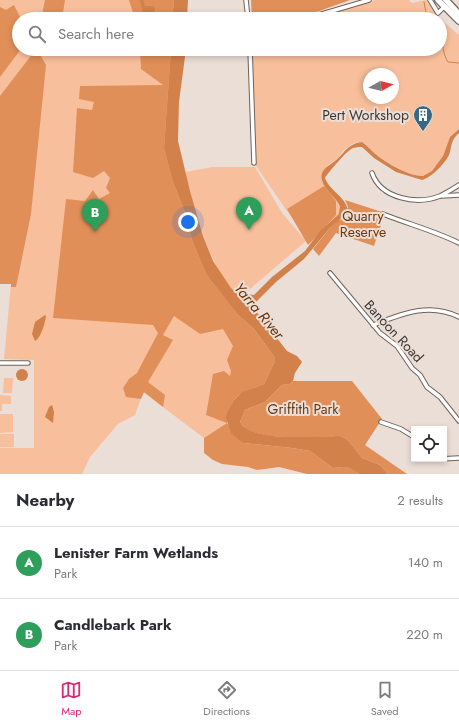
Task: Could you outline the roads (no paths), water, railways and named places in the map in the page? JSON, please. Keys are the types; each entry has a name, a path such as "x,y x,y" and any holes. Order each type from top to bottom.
{"main road":[{"path":"438,0 459,21"},
{"path":"446,0 459,14"}],"street":[{"path":"246,0 247,12"},
{"path":"329,12 369,0"},
{"path":"430,0 437,12"},
{"path":"439,12 447,5 446,0"},
{"path":"250,56 254,163"},
{"path":"372,173 387,192 407,199 459,195"},
{"path":"439,196 459,185"},
{"path":"383,214 447,237 459,243"},
{"name":"Banoon Road","path":"330,273 382,335 390,339 397,346 429,389 438,395 459,421"},
{"path":"373,325 409,312 420,310 436,310 450,313 459,317"},
{"path":"0,362 28,363"},
{"path":"381,422 400,429 411,435"},
{"path":"447,459 459,458"}],"waterway":[{"path":"424,2 426,12"},
{"path":"445,56 448,62 459,63"},
{"path":"330,227 335,223"}],"place":[{"name":"Pert Workshop","path":"423,132"},
{"name":"Lenister Farm Wetlands","path":"249,230"},
{"name":"Candlebark Park","path":"95,232"}],"park label":[{"name":"Quarry Reserve","path":"363,224"},
{"name":"Griffith Park","path":"303,409"}],"water label":[{"name":"Yarra River","path":"259,311"}]}
